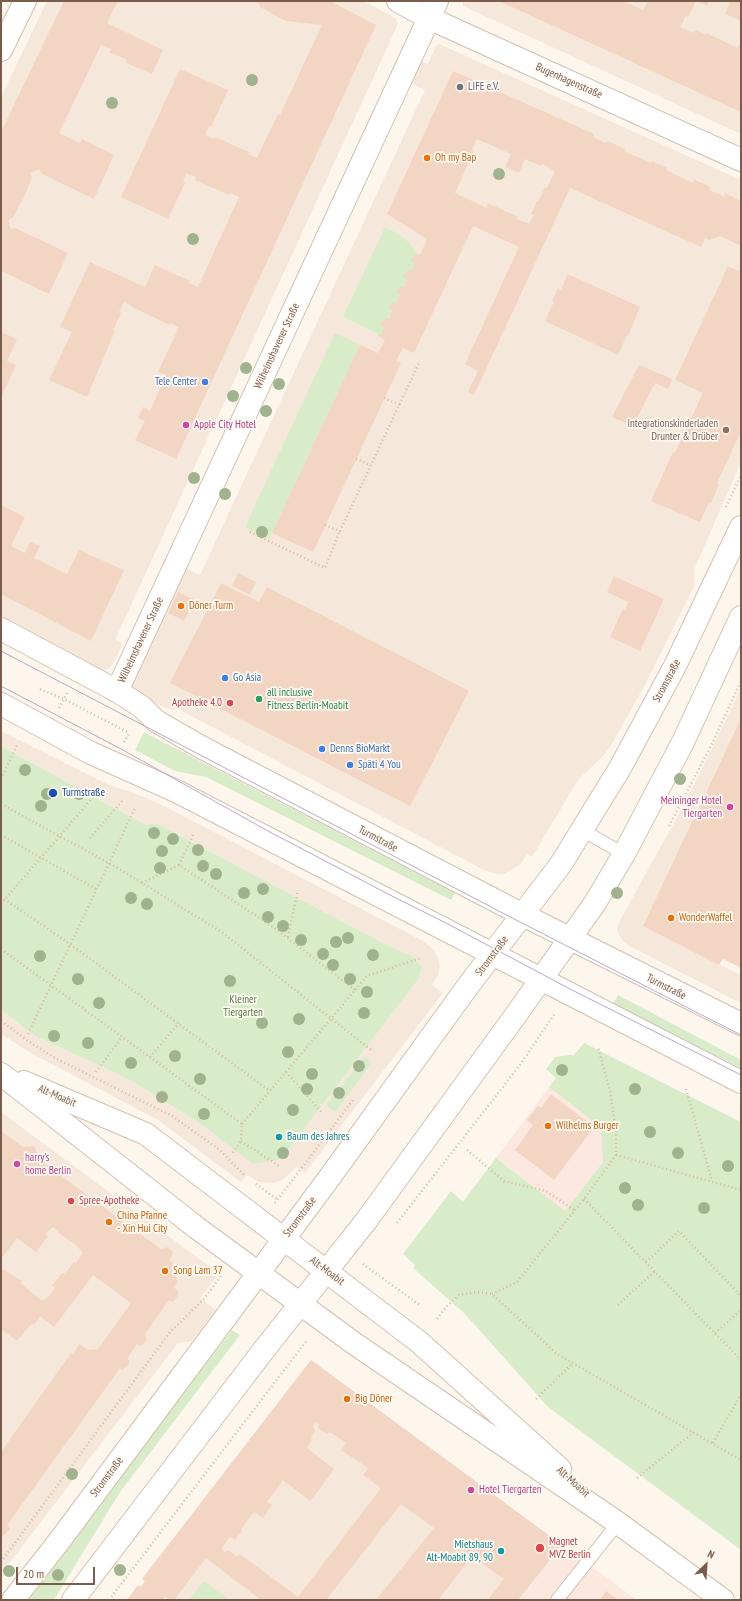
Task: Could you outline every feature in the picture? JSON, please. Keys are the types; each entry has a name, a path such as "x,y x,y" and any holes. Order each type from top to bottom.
{"main road":[{"path":"1,50 25,1"},
{"name":"Bugenhagenstraße","path":"398,1 433,10 741,160"},
{"name":"Wilhelmshavener Straße","path":"117,691 433,10"},
{"name":"Stromstraße","path":"13,1600 60,1540 259,1273 493,954 552,878 623,762 675,666 741,527"},
{"path":"73,1600 376,1208 571,939 595,903 624,854 683,742 741,617"},
{"name":"Turmstraße","path":"1,629 117,691 142,707 156,721 201,747 523,915 741,1024"},
{"path":"1,704 91,753 176,791 741,1082"},
{"name":"Alt-Moabit","path":"1,1073 146,1134 419,1342 618,1523"},
{"name":"Alt-Moabit","path":"1,1073 197,1228 355,1344 618,1523 723,1600"}],"lane":[{"path":"582,830 624,854"},
{"path":"557,1600 618,1523"}],"path":[{"path":"250,532 325,568 340,531 419,363"},
{"path":"384,398 400,405"},
{"path":"356,459 371,465"},
{"path":"325,525 340,531"},
{"path":"40,688 129,733"},
{"path":"58,710 68,692"},
{"path":"123,744 133,726"},
{"path":"1,779 17,745"},
{"path":"1,904 100,789"},
{"path":"90,838 122,801"},
{"path":"1,804 60,835 223,933 371,1050"},
{"path":"28,1034 135,808"},
{"path":"1,835 96,889"},
{"path":"142,883 179,865 193,835"},
{"path":"179,865 288,937 355,990"},
{"path":"288,937 298,890"},
{"path":"1,897 70,944 270,1091"},
{"path":"1,949 242,1124"},
{"path":"232,1154 241,1141 242,1124 367,976 421,958"},
{"path":"1,1021 31,1044 57,1059 172,1116 220,1150 245,1176"},
{"path":"150,1057 179,1023"},
{"path":"396,1225 515,1071 540,1036"},
{"path":"96,1072 122,1037"},
{"path":"437,1319 446,1307 459,1295 477,1292 492,1294 517,1282 584,1199 616,1154 616,1131 610,1092 598,1047"},
{"path":"286,1072 323,1114"},
{"path":"686,1089 712,1182"},
{"path":"241,1141 279,1166"},
{"path":"467,1150 504,1181 546,1191 574,1210"},
{"path":"616,1154 741,1190"},
{"path":"584,1199 741,1360"},
{"path":"646,1262 679,1231 741,1296"},
{"path":"618,1305 655,1271"},
{"path":"396,1289 421,1306"},
{"path":"492,1294 557,1354 741,1460"},
{"path":"1,1562 170,1332 203,1300"},
{"path":"715,1333 741,1310"},
{"path":"109,1600 290,1363"},
{"path":"536,1399 572,1363"},
{"path":"713,1443 741,1394"},
{"path":"637,1478 694,1432"}],"shaded area":[{"path":"47,1 363,1 392,16 396,19 398,24 115,640 121,643 122,646 109,669 103,671 1,616 1,97"},
{"path":"463,1 741,1 741,134 463,6"},
{"path":"439,44 741,180 741,462 694,570 695,584 645,685 610,747 603,756 578,780 532,857 527,854 521,864 504,874 497,874 484,870 178,709 168,709 136,693 131,688 130,683 184,568 200,575 425,90 407,81 417,59 428,64 436,46"},
{"path":"741,688 741,718 693,819 683,946 741,975 741,1003 629,946 622,940 617,930 619,922 680,812"},
{"path":"1,731 107,784 134,793 162,805 423,941 433,949 440,966 438,975 432,985 443,993 305,1173 297,1167 282,1180 274,1183 259,1182 247,1175 241,1182 158,1120 29,1052 1,1034 1,1010 37,1037 116,1073 140,1086 198,1122 219,1138 281,1159 420,977 422,966 413,957 385,944 156,823 146,825 1,746"},
{"path":"549,1087 603,1129 601,1132 603,1162 565,1211 496,1158"},
{"path":"1,1112 213,1269 216,1275 215,1279 200,1298 216,1310 192,1341 178,1343 1,1574"},
{"path":"311,1360 562,1545 518,1600 169,1600 142,1579"},
{"path":"562,1545 637,1600 518,1600"}],"green space":[{"path":"385,227 395,232 411,244 417,253 411,259 415,264 412,270 409,270 403,275 407,280 404,287 401,286 396,291 400,296 396,303 394,302 389,307 392,311 389,319 387,318 380,323 384,328 381,335 343,317"},
{"path":"335,333 360,345 269,539 245,527"},
{"path":"144,732 455,893 451,900 206,777 175,771 135,750"},
{"name":"Kleiner Tiergarten","path":"1,746 146,825 156,823 385,944 413,957 422,966 420,977 281,1159 253,1164 198,1122 140,1086 116,1073 37,1037 1,1010"},
{"path":"618,995 741,1060 741,1068 613,1004"},
{"path":"584,1043 741,1122 741,1550 548,1407 465,1314 413,1268 415,1265 403,1254 451,1191 463,1202 496,1158 565,1211 603,1162 601,1131 603,1129 549,1087 556,1078 546,1069 555,1057 574,1055"},
{"path":"365,1056 372,1063 335,1112 326,1105"},
{"path":"232,1330 240,1335 120,1492 54,1600 26,1600"},
{"path":"204,1581 229,1600 189,1600"}],"building":[{"path":"64,1 118,1 107,23 163,50 152,74 126,63 127,60 109,52 111,49 101,45 59,133 80,143 82,139 114,155 94,199 42,174 39,169 30,173 32,178 21,204 20,203 13,218 8,220 11,229 15,228 68,253 49,294 1,271 1,132"},
{"path":"254,1 330,1 376,25 176,459 135,440 145,421 138,418 143,407 150,411 166,375 158,372 179,327 171,323 170,325 124,302 113,331 115,331 87,397 49,380 72,332 60,327 90,262 145,287 155,265 190,281 189,283 198,287 239,197 230,193 229,195 195,180 196,177 186,173 183,182 185,183 168,219 121,197 180,69 228,90 211,127 209,126 205,135 214,139 215,137 249,152 248,154 257,158 278,114 280,115 322,25 286,21 260,7 260,5"},
{"path":"499,1 623,1 643,10 648,1 696,1 688,17 686,16 680,27 694,33 695,30 706,35 706,33 738,48 741,41 741,112"},
{"path":"696,1 709,1 707,6"},
{"path":"730,1 741,1 741,21 725,14"},
{"path":"453,71 594,134 593,137 606,143 608,141 625,149 624,151 651,163 652,161 667,168 666,170 693,183 694,180 710,187 709,190 724,196 725,193 741,201 741,246 720,236 709,240 705,238 701,247 570,188 474,395 468,392 478,371 465,364 519,247 473,226 414,353 403,348 396,361 401,363 313,552 272,533 360,345 378,353 385,340 378,336 379,334 381,335 384,328 380,323 387,318 389,319 392,311 389,307 394,301 396,303 400,296 396,291 401,286 404,287 407,280 403,275 409,270 412,270 415,264 411,259 417,253 420,255 427,239 387,214","holes":["477,139 511,154 505,167 519,173 525,159 541,166 542,164 555,171 547,188 545,187 538,202 537,201 531,214 534,215 529,224 517,219 518,217 488,203 487,208 455,193 474,151 472,150"]},
{"path":"728,266 741,272 741,431 717,483 719,484 711,503 709,502 700,522 651,501 673,452 675,453 703,393 675,380"},
{"path":"568,274 640,307 618,355 545,321 554,302 552,301 558,288 561,290"},
{"path":"1,332 17,339 7,361 16,365 1,397"},
{"path":"639,365 672,379 668,389 655,383 633,426 612,417"},
{"path":"1,505 25,517 11,546 25,553 30,542 40,546 34,558 67,574 79,550 124,570 91,641 1,594"},
{"path":"238,573 256,582 250,595 232,586"},
{"path":"614,576 664,599 640,651 610,637 623,609 625,610 628,602 607,592"},
{"path":"221,583 259,602 267,587 469,691 410,806 170,683"},
{"name":"Döner Turm","path":"178,592 195,600 184,621 168,613"},
{"path":"741,718 741,968 723,959 719,965 643,926"},
{"path":"551,1094 594,1127 554,1180 515,1150 533,1125 527,1120 538,1106 541,1108"},
{"path":"1,1131 23,1147 34,1146 38,1156 37,1158 162,1250 167,1247 172,1251 173,1254 169,1260 174,1264 177,1283 173,1287 178,1291 178,1295 174,1301 172,1302 169,1300 145,1334 147,1339 143,1345 140,1346 137,1344 127,1359 129,1360 129,1364 122,1370 120,1368 7,1525 10,1527 9,1530 3,1536 1,1535 1,1452 71,1353 73,1354 79,1344 88,1350 98,1349 131,1303 93,1275 54,1327 40,1316 34,1325 32,1323 17,1341 1,1329 1,1268 22,1281 20,1283 42,1301 47,1298 55,1288 52,1286 62,1273 65,1273 74,1262 75,1264 83,1253 76,1245 60,1234 54,1227 45,1235 48,1236 36,1252 17,1238 1,1259"},
{"path":"311,1360 562,1545 518,1600 488,1600 504,1579 472,1556 438,1600 376,1600 434,1528 401,1504 326,1600 261,1600 206,1558 174,1600 169,1600 165,1597 163,1600 127,1600 138,1585 141,1587 145,1581 142,1579","holes":["316,1422 319,1424 318,1428 327,1434 330,1432 346,1443 341,1450 368,1468 363,1475 381,1488 298,1597 240,1554 237,1556 229,1551 224,1552 222,1548 230,1537 235,1540 242,1531 241,1529 254,1512 263,1518 272,1505 267,1502 283,1480 310,1501 319,1490 334,1469 307,1448 312,1440 311,1437 315,1432 313,1426"]},
{"path":"606,1591 619,1600 600,1600"}],"tram line":[{"path":"1,651 518,921 741,1035"},
{"path":"1,686 121,749 268,831 570,989 741,1075"}],"place":[{"name":"LIFE e.V.","path":"460,87"},
{"name":"Oh my Bap","path":"427,158"},
{"name":"Tele Center","path":"205,382"},
{"name":"Apple City Hotel","path":"186,425"},
{"name":"Integrationskinderladen Drunter & Drüber","path":"726,430"},
{"name":"Döner Turm","path":"181,606"},
{"name":"Go Asia","path":"225,678"},
{"name":"all inclusive Fitness Berlin-Moabit","path":"259,699"},
{"name":"Apotheke 4.0","path":"230,703"},
{"name":"Denns BioMarkt","path":"322,749"},
{"name":"Späti 4 You","path":"350,765"},
{"name":"Turmstraße","path":"53,793"},
{"name":"Meininger Hotel Tiergarten","path":"730,807"},
{"name":"WonderWaffel","path":"671,918"},
{"name":"Wilhelms Burger","path":"548,1126"},
{"name":"Baum des Jahres","path":"279,1137"},
{"name":"harry's home Berlin","path":"17,1164"},
{"name":"Spree-Apotheke","path":"71,1201"},
{"name":"China Pfanne - Xin Hui City","path":"109,1222"},
{"name":"Song Lam 37","path":"165,1271"},
{"name":"Big Döner","path":"347,1399"},
{"name":"Hotel Tiergarten","path":"471,1490"},
{"name":"Magnet MVZ Berlin","path":"540,1548"},
{"name":"Mietshaus Alt-Moabit 89, 90","path":"501,1551"}]}
